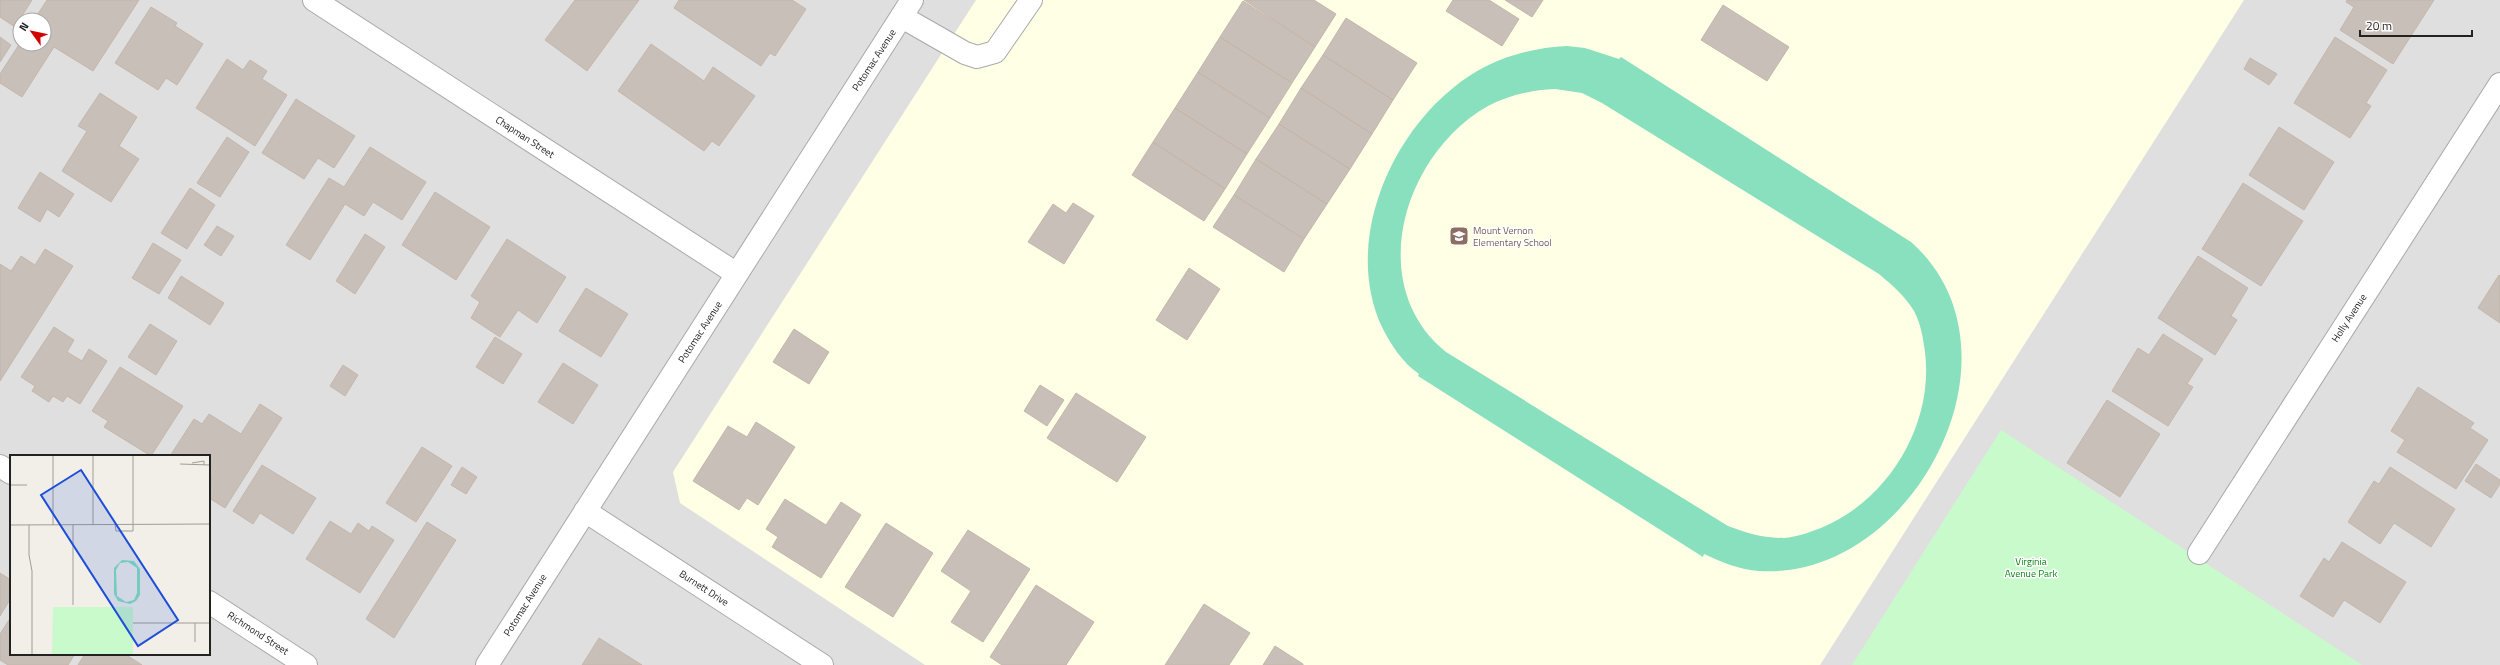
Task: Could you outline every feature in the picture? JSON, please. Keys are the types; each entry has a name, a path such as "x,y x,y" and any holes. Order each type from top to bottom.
{"street":[{"name":"Chapman Street","path":"314,0 737,274"},
{"path":"907,8 965,53 977,57 995,52 1031,0"},
{"name":"Potomac Avenue","path":"487,665 907,8"},
{"name":"Holly Avenue","path":"2199,553 2500,84"},
{"path":"0,466 10,472"},
{"name":"Burnett Drive","path":"585,511 822,665"},
{"name":"Richmond Street","path":"210,603 306,665"}],"shaded area":[{"path":"0,0 2500,0 2500,665 0,665"},
{"name":"Mount Vernon Elementary School","path":"976,0 2244,0 1820,665 925,665 680,503 673,472"}],"green space":[{"path":"1567,46 1585,48 1619,59 1621,57 1911,242 1946,288 1961,341 1958,397 1939,451 1907,500 1865,539 1815,564 1759,571 1724,563 1704,554 1703,557 1418,376 1419,374 1402,359 1393,347 1382,327 1371,296 1368,263 1370,230 1378,197 1392,166 1409,136 1429,110 1465,79 1492,63 1521,53 1551,47","holes":["1555,89 1582,93 1602,103 1879,274 1902,296 1914,311 1920,326 1925,352 1926,379 1922,406 1914,432 1902,456 1886,479 1867,499 1845,515 1821,528 1784,538 1755,535 1728,526 1446,352 1421,324 1406,292 1401,257 1404,222 1416,187 1434,155 1459,127 1496,102 1529,92"]},
{"name":"Virginia Avenue Park","path":"2001,430 2362,665 1852,665"}],"building":[{"path":"0,0 32,0 24,12 12,12 12,25 0,17"},
{"path":"47,0 139,0 93,71 54,47 52,50 52,12 39,12"},
{"path":"575,0 639,0 587,71 545,40"},
{"path":"679,0 792,0 806,9 775,56 770,53 761,66 674,8"},
{"path":"1244,0 1314,0 1336,14 1315,47"},
{"path":"1453,0 1489,0 1519,19 1502,46 1446,11"},
{"path":"1505,0 1543,0 1532,17"},
{"path":"2347,0 2434,0 2393,64 2340,30 2354,7 2346,2"},
{"path":"1243,1 1315,47 1292,83 1220,37"},
{"path":"1723,5 1789,47 1767,81 1701,40"},
{"path":"151,7 177,23 175,26 203,44 177,85 166,78 158,90 115,63"},
{"path":"1346,18 1417,63 1393,100 1323,55"},
{"path":"0,37 11,45 0,62"},
{"path":"1220,37 1292,83 1270,118 1198,72"},
{"path":"2335,37 2387,70 2366,103 2371,106 2350,138 2294,103"},
{"path":"651,44 704,81 713,67 755,96 719,146 712,141 704,151 618,91"},
{"path":"14,52 51,52 22,97 0,83 0,74"},
{"path":"1323,55 1393,100 1372,134 1301,88"},
{"path":"2250,58 2277,74 2269,85 2244,69"},
{"path":"227,59 243,70 250,60 267,71 262,79 287,95 255,146 196,108"},
{"path":"1198,72 1270,118 1247,154 1175,108"},
{"path":"1301,88 1372,134 1350,169 1279,124"},
{"path":"100,93 137,117 119,146 139,159 111,202 62,171 87,131 78,126"},
{"path":"296,99 355,136 334,168 318,158 304,179 262,153"},
{"path":"1175,108 1247,154 1225,189 1153,142"},
{"path":"1279,124 1350,169 1327,204 1256,159"},
{"path":"2279,127 2334,162 2304,210 2249,175"},
{"path":"227,137 249,152 220,197 197,183"},
{"path":"1153,142 1225,189 1204,221 1132,175"},
{"path":"370,147 426,182 402,220 373,202 364,216 345,204 310,260 286,245 329,178 344,187"},
{"path":"1256,159 1327,204 1304,239 1234,195"},
{"path":"40,172 74,194 59,217 47,209 40,222 18,208"},
{"path":"2243,183 2303,221 2261,286 2202,249"},
{"path":"190,188 215,205 187,249 161,233"},
{"path":"435,192 490,227 456,280 402,245"},
{"path":"1234,195 1304,239 1284,272 1213,227"},
{"path":"1073,203 1094,216 1064,264 1028,242 1053,204 1066,213"},
{"path":"217,226 234,236 221,256 204,245"},
{"path":"365,234 385,247 355,294 336,281"},
{"path":"507,239 566,277 537,323 518,310 500,337 471,318 480,302 471,296"},
{"path":"153,243 181,260 159,294 132,278"},
{"path":"45,249 73,266 0,381 0,264 11,271 21,256 35,265"},
{"path":"2198,256 2248,288 2231,316 2237,320 2215,355 2158,318"},
{"path":"1189,268 1220,289 1187,340 1156,320"},
{"path":"2499,275 2500,276 2500,323 2478,308"},
{"path":"181,276 224,303 210,325 168,298"},
{"path":"586,288 628,314 601,357 559,331"},
{"path":"150,324 177,341 156,375 128,357"},
{"path":"54,327 74,340 67,352 82,361 89,349 107,361 80,404 67,396 63,402 53,396 49,402 32,391 35,386 21,377"},
{"path":"794,329 829,352 809,384 773,362"},
{"path":"2163,334 2203,359 2187,384 2193,387 2168,426 2112,391 2138,348 2149,355"},
{"path":"495,337 522,354 503,384 476,367"},
{"path":"563,363 598,385 573,424 538,402"},
{"path":"343,365 358,375 345,396 330,386"},
{"path":"120,367 183,406 152,455 104,427 108,421 92,411"},
{"path":"1040,385 1064,400 1047,426 1024,411"},
{"path":"2418,387 2474,423 2470,428 2488,440 2456,489 2397,452 2405,440 2391,431"},
{"path":"1076,393 1146,437 1117,482 1047,438"},
{"path":"2107,400 2160,434 2120,497 2067,463"},
{"path":"260,404 282,418 225,508 210,499 210,482 212,479 210,478 210,455 171,455 194,419 202,424 209,414 241,434"},
{"path":"756,422 795,447 758,505 747,498 739,510 693,481 728,426 747,437"},
{"path":"422,447 452,466 416,522 386,503"},
{"path":"2476,464 2500,480 2500,484 2491,498 2465,481"},
{"path":"262,465 316,498 293,534 260,513 253,524 233,511"},
{"path":"462,467 477,477 466,494 451,485"},
{"path":"2390,467 2455,509 2431,547 2394,523 2380,544 2348,522 2374,481 2379,484"},
{"path":"785,499 826,525 841,502 861,515 821,578 772,547 778,537 766,529"},
{"path":"330,521 351,534 358,523 369,531 372,526 394,540 360,593 306,559"},
{"path":"427,522 456,540 394,638 366,619"},
{"path":"886,523 933,553 893,617 845,587"},
{"path":"968,530 1030,569 983,642 951,622 971,591 941,571"},
{"path":"2342,542 2406,582 2380,623 2344,600 2333,617 2300,596 2324,558 2329,562"},
{"path":"0,573 10,579 10,600 0,616"},
{"path":"1036,585 1094,622 1066,665 1002,665 990,657"},
{"path":"1204,604 1250,633 1229,665 1165,665"},
{"path":"10,619 10,655 74,655 68,665 8,665 0,660 0,634"},
{"path":"599,638 642,665 582,665"},
{"path":"1275,646 1303,664 1303,665 1263,665"},
{"path":"84,655 127,655 142,665 78,665"}],"place":[{"name":"Mount Vernon Elementary School","path":"1459,236"}]}
